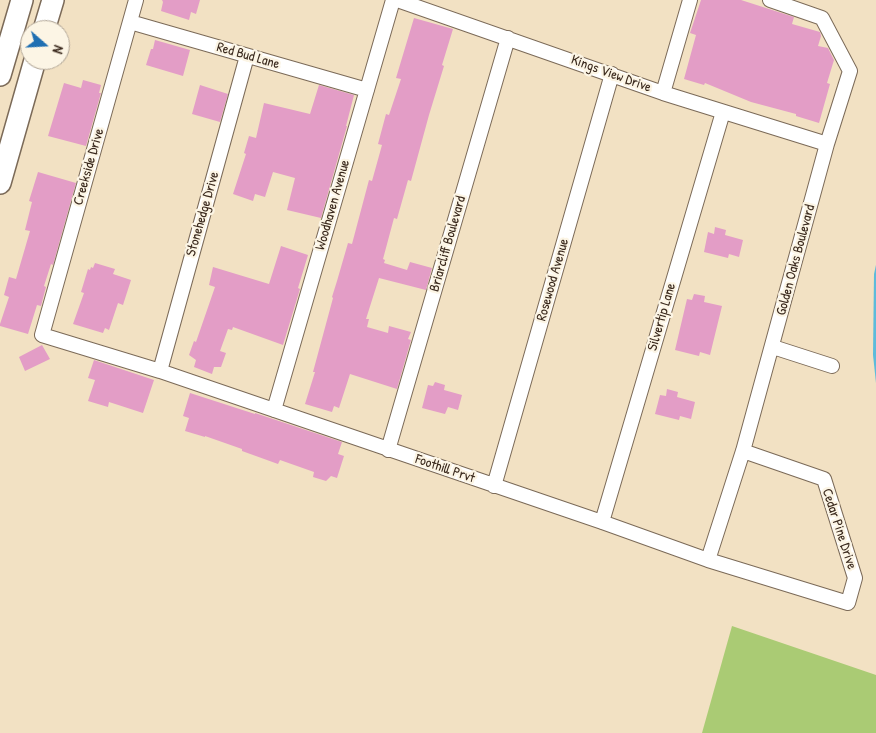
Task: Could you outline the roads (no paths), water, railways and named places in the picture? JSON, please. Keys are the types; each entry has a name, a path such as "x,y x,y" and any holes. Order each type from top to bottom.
{"main road":[{"path":"0,75 22,0"},
{"path":"47,20 52,0"},
{"path":"0,183 32,70"}],"street":[{"name":"Creekside Drive","path":"42,335 136,0"},
{"name":"Woodhaven Avenue","path":"274,410 393,0"},
{"name":"Kings View Drive","path":"397,0 663,93 827,144"},
{"path":"663,93 690,0"},
{"name":"Golden Oaks Boulevard","path":"708,560 743,451 827,144 850,71 822,18 796,4 770,0"},
{"name":"Red Bud Lane","path":"130,22 367,90"},
{"name":"Briarcliff Boulevard","path":"388,450 508,38"},
{"name":"Stonehedge Drive","path":"160,371 247,56"},
{"name":"Rosewood Avenue","path":"494,486 612,74"},
{"name":"Silvertip Lane","path":"602,522 723,112"},
{"name":"Foothill Prvt","path":"42,335 160,371 708,560 848,603"},
{"path":"772,347 832,366"},
{"name":"Cedar Pine Drive","path":"743,451 824,479 855,578 848,603"}],"water":[{"path":"876,265 876,383 873,355 874,274"}]}
